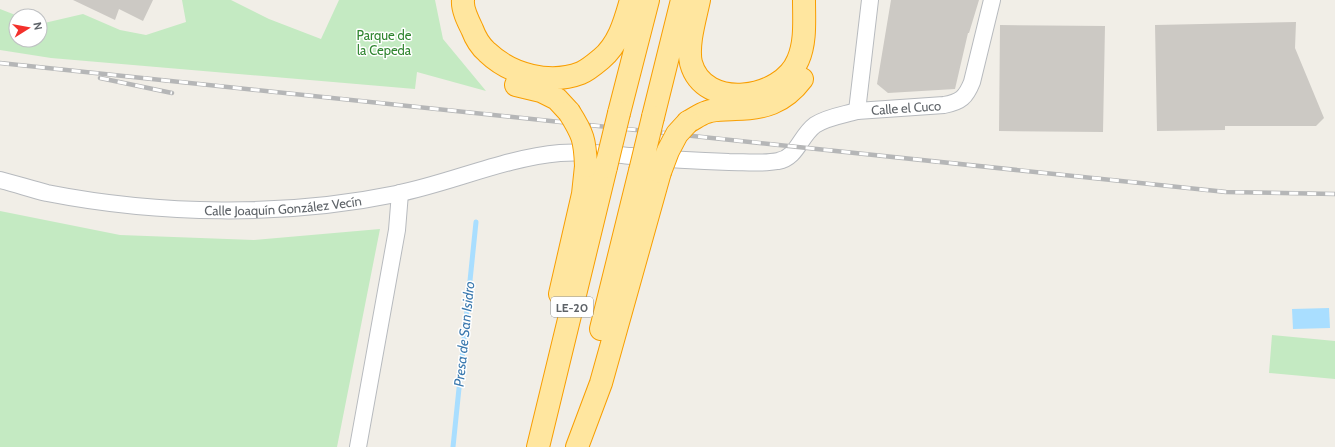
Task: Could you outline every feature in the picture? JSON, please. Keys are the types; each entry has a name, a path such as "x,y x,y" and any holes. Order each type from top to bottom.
{"highway":[{"path":"448,0 450,13 457,34 468,51 484,66 501,78 518,86 540,91 557,99 569,112 580,129 585,144 596,167 583,194 548,349 532,447"},
{"path":"463,0 468,21 476,38 486,52 502,63 520,72 541,78 564,78 582,72 602,58 619,38 631,0"},
{"name":"LE-20","path":"538,447 596,167 619,113 648,0"},
{"name":"LE-20","path":"571,447 650,172 653,117 682,0"},
{"path":"699,0 690,48 692,64 698,78 710,88 725,94 744,94 762,91 776,85 788,75 798,61 802,45 804,0"},
{"path":"577,447 601,383 650,172 668,151 677,134 688,122 708,111 744,109 764,106 781,100 796,88 808,71 816,53 818,0"}],"street":[{"name":"Calle el Cuco","path":"870,0 857,112 944,106 953,104 962,99 968,92 972,82 992,0"},
{"name":"Calle Joaquín González Vecín","path":"0,180 46,192 99,201 151,207 211,211 273,210 359,201 400,194 500,165 545,155 562,153 578,152 694,161 779,161 789,157 814,126 826,119 857,112"},
{"path":"358,447 397,230 400,194"}],"green space":[{"name":"Parque de la Cepeda","path":"182,0 231,0 269,19 321,39 339,0 435,0 443,39 486,91 417,72 415,89 51,58 0,50 0,9 8,12 8,48 48,48 48,22 83,14 120,30 146,35 186,22"},
{"path":"0,211 120,235 254,240 380,229 337,447 0,447"},
{"path":"1272,335 1335,341 1335,379 1269,373"}],"water":[{"path":"1329,308 1330,328 1293,329 1292,309"}],"building":[{"path":"73,0 153,0 143,21 119,9 115,20"},
{"path":"891,0 979,0 968,33 955,89 888,93 877,84"},
{"path":"1296,22 1295,48 1324,118 1316,126 1225,126 1225,130 1157,131 1155,25"},
{"path":"1000,25 1105,26 1103,132 999,131"}],"waterway":[{"name":"Presa de San Isidro","path":"453,447 476,222"}],"railway":[{"path":"0,63 1226,192 1335,194"},
{"path":"100,78 172,93"}]}
